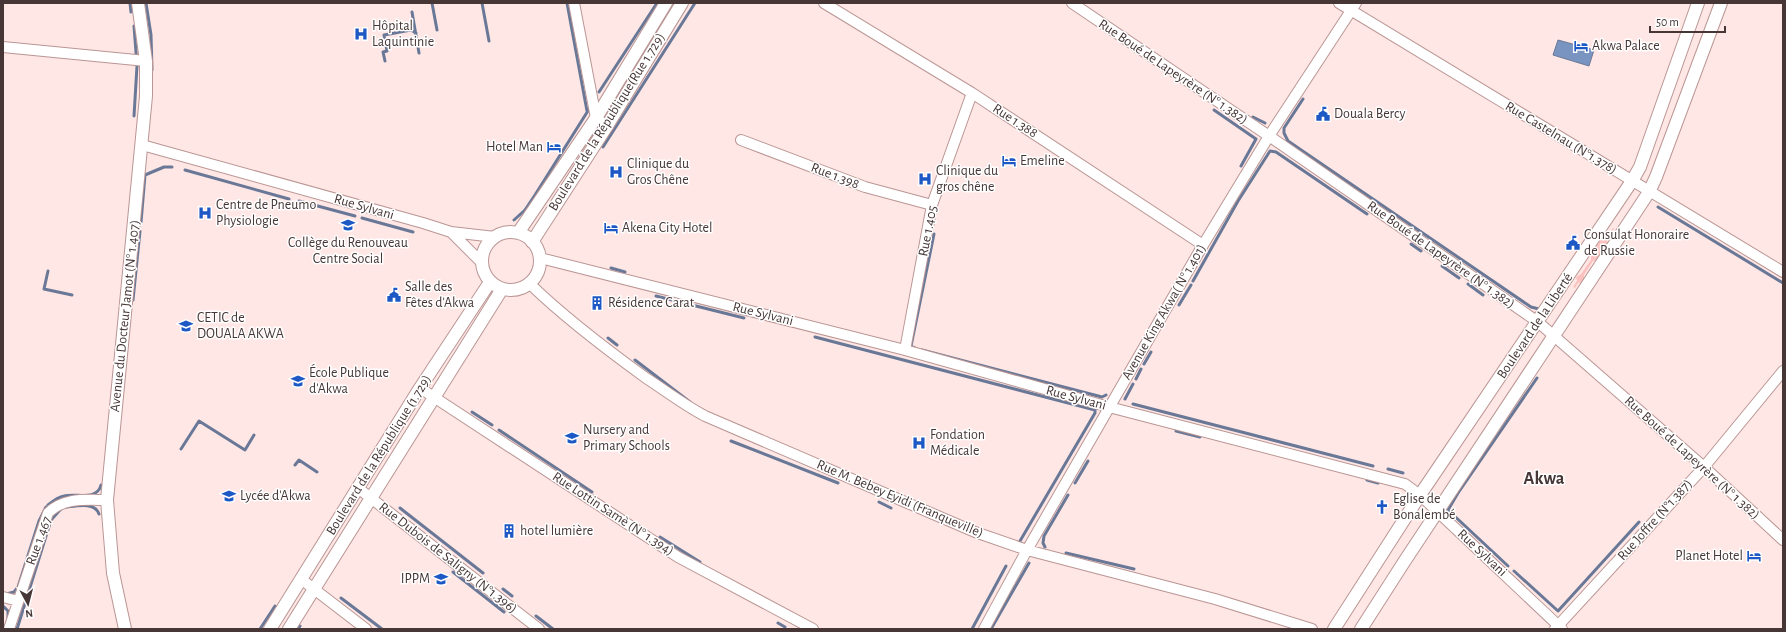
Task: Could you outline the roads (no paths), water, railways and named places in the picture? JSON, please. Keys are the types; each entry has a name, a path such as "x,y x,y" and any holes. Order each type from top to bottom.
{"main road":[{"name":"Avenue du Docteur Jamot (N° 1.407)","path":"125,629 113,573 107,500 146,96 146,61 138,3"},
{"name":"Boulevard de la République(Rue 1.729)","path":"518,233 596,118 666,3"},
{"name":"Boulevard de la République(Rue 1.729)","path":"532,242 607,126 682,3"},
{"name":"Boulevard de la Liberté","path":"1334,629 1420,495 1632,181 1640,167 1698,3"},
{"name":"Boulevard de la Liberté","path":"1361,629 1649,192 1656,177 1721,3"},
{"path":"508,232 518,233 536,246 540,258 538,272 530,284 517,290 502,289 490,282 483,270 482,263 484,250 490,241 495,237 508,232"},
{"name":"Boulevard de la République (1.729)","path":"270,629 420,388 490,282"},
{"name":"Boulevard de la République (1.729)","path":"289,629 502,289"}],"street":[{"path":"574,3 596,118 607,126"},
{"name":"Rue 1.388","path":"824,3 972,93 1203,245"},
{"name":"Rue Boué de Lapeyrère (N° 1.382)","path":"1072,3 1269,136 1538,322 1704,466 1783,540"},
{"name":"Rue Castelnau (N°1.378)","path":"1339,3 1354,7 1649,192 1783,272"},
{"name":"Avenue King Akwa( N° 1.401)","path":"984,629 1027,550 1203,245 1269,136 1354,7"},
{"path":"3,47 146,61"},
{"name":"Rue 1.405","path":"905,350 932,205 972,93"},
{"name":"Rue 1.398","path":"741,140 865,187 932,205"},
{"name":"Rue Sylvani","path":"142,145 451,232 482,263"},
{"path":"451,232 495,237"},
{"name":"Rue Sylvani","path":"540,258 905,350 1109,407 1405,484 1420,495 1558,628"},
{"name":"Rue M. Bebey Eyidi (Franqueville)","path":"530,284 557,309 626,363 685,405 705,416 959,525 1027,550 1215,599 1312,629"},
{"name":"Rue Joffre (N°1.387)","path":"1558,628 1704,466 1783,371"},
{"name":"Rue Lottin Samè (N° 1.394)","path":"420,388 678,557 813,629"},
{"name":"Rue Dubois de Saligny (N°1.396)","path":"358,488 539,629"},
{"name":"Rue 1.467","path":"10,629 48,513 60,503 74,500 107,500"},
{"path":"301,579 366,629"},
{"path":"3,597 18,601"}],"water":[{"path":"1558,40 1594,50 1589,66 1553,55"}],"waterway":[{"path":"130,3 131,12"},
{"path":"146,3 151,35 152,70"},
{"path":"432,3 437,30"},
{"path":"482,3 489,41"},
{"path":"567,3 587,111"},
{"path":"599,92 657,3"},
{"path":"603,147 695,3"},
{"path":"412,12 419,53"},
{"path":"134,26 137,66 134,116"},
{"path":"385,61 383,52 387,51 384,35 411,30 416,33"},
{"path":"1303,99 1284,128 1284,133 1288,141 1531,307 1539,309"},
{"path":"514,220 525,210 591,106"},
{"path":"1214,110 1256,139 1241,166"},
{"path":"1253,117 1265,123"},
{"path":"1193,281 1238,201 1270,151 1276,152 1367,214"},
{"path":"141,222 145,175 164,167 172,167"},
{"path":"185,170 289,199"},
{"path":"299,201 355,216"},
{"path":"1658,207 1783,283"},
{"path":"362,218 413,232"},
{"path":"133,300 140,231"},
{"path":"915,348 911,346 934,234"},
{"path":"1411,244 1421,251"},
{"path":"1442,266 1459,278"},
{"path":"611,268 625,272"},
{"path":"48,271 44,289 72,295"},
{"path":"1468,284 1483,295"},
{"path":"1179,305 1191,285"},
{"path":"656,296 744,318"},
{"path":"815,337 1095,410 1095,413 1020,541"},
{"path":"608,338 617,345"},
{"path":"922,350 1102,397 1106,395"},
{"path":"1144,364 1151,352"},
{"path":"635,360 690,402"},
{"path":"1136,379 1141,369"},
{"path":"1508,566 1448,510 1458,493 1537,378"},
{"path":"1125,399 1133,384"},
{"path":"1133,404 1373,466"},
{"path":"472,412 492,425"},
{"path":"181,449 199,421 245,450 254,435"},
{"path":"499,430 592,492"},
{"path":"1176,431 1200,437"},
{"path":"731,441 838,483"},
{"path":"295,465 299,460 317,472"},
{"path":"1075,483 1088,461"},
{"path":"1388,469 1403,473"},
{"path":"1367,480 1378,483"},
{"path":"48,505 56,499 69,495 91,495 99,490 101,485"},
{"path":"1045,547 1043,543 1044,536 1068,495"},
{"path":"879,502 891,508"},
{"path":"67,507 90,506 97,510 99,514"},
{"path":"6,594 14,592 18,587 39,521 46,507"},
{"path":"400,508 483,573"},
{"path":"17,629 51,520 60,510"},
{"path":"1514,571 1558,611 1639,522"},
{"path":"660,537 700,562"},
{"path":"1066,553 1134,569"},
{"path":"991,629 1029,563"},
{"path":"972,629 1006,566"},
{"path":"453,572 504,612"},
{"path":"503,589 512,596"},
{"path":"341,598 382,629"},
{"path":"3,606 8,611 8,618"},
{"path":"260,629 275,606"},
{"path":"536,616 553,629"},
{"path":"778,623 785,627"}],"place":[{"name":"Hôpital Laquintinie","path":"361,34"},
{"name":"Akwa Palace","path":"1581,46"},
{"name":"Douala Bercy","path":"1323,114"},
{"name":"Hotel Man","path":"554,147"},
{"name":"Emeline","path":"1009,161"},
{"name":"Clinique du Gros Chêne","path":"616,172"},
{"name":"Clinique du gros chêne","path":"925,179"},
{"name":"Centre de Pneumo Physiologie","path":"205,213"},
{"name":"Collège du Renouveau Centre Social","path":"348,225"},
{"name":"Akena City Hotel","path":"611,228"},
{"name":"Consulat Honoraire de Russie","path":"1573,243"},
{"name":"Salle des Fêtes d'Akwa","path":"394,295"},
{"name":"Résidence Carat","path":"597,303"},
{"name":"CETIC de DOUALA AKWA","path":"186,326"},
{"name":"École Publique d'Akwa","path":"298,381"},
{"name":"Nursery and Primary Schools","path":"572,438"},
{"name":"Fondation Médicale","path":"919,443"},
{"name":"Lycée d'Akwa","path":"229,496"},
{"name":"Eglise de Bonalembé","path":"1382,507"},
{"name":"hotel lumière","path":"509,531"},
{"name":"Planet Hotel","path":"1754,556"},
{"name":"IPPM","path":"441,579"}],"district":[{"name":"Akwa","path":"1544,479"}]}
